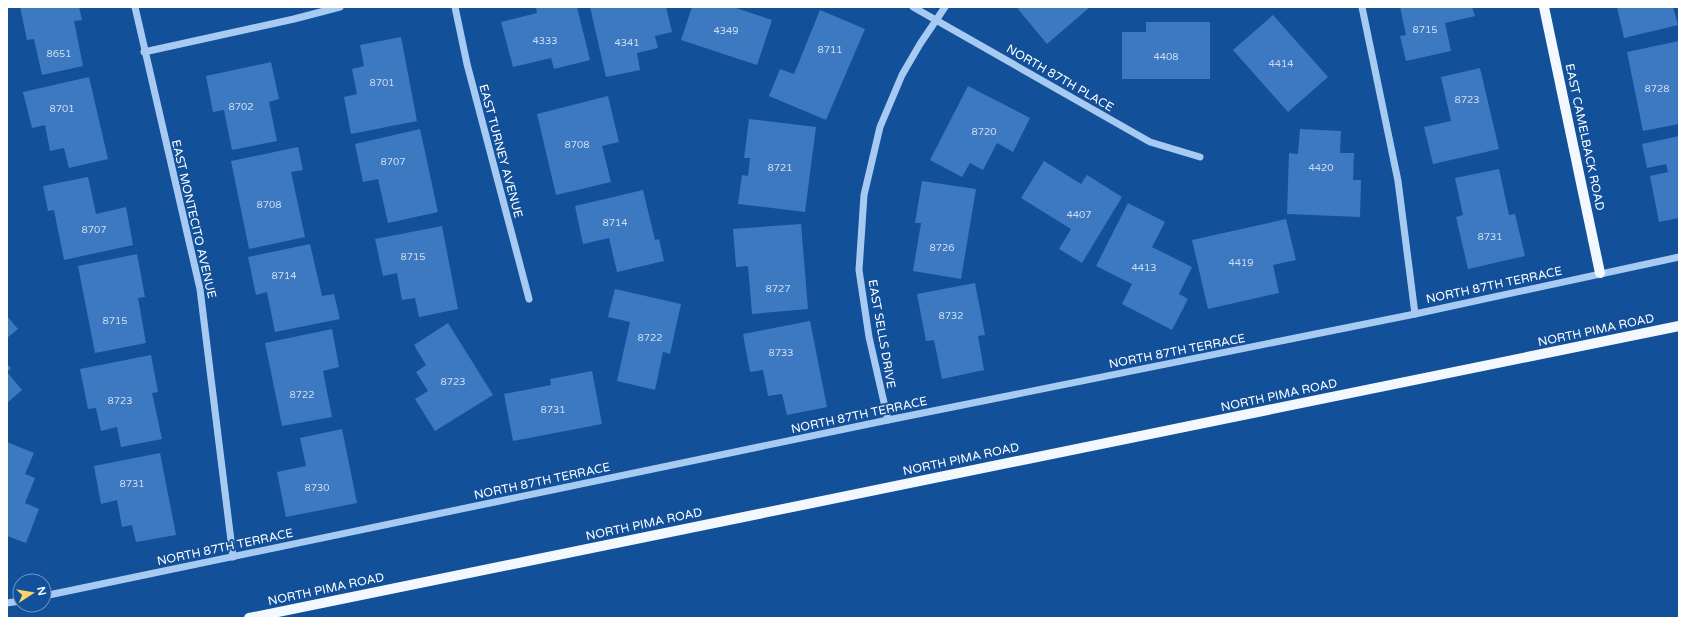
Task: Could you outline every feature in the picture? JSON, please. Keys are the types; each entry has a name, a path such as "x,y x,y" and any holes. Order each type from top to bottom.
{"main road":[{"name":"EAST CAMELBACK ROAD","path":"1544,7 1600,273"},
{"name":"NORTH PIMA ROAD","path":"249,618 1679,326"}],"street":[{"name":"EAST MONTECITO AVENUE","path":"135,7 144,52 200,289 233,557"},
{"path":"144,52 294,19 340,7"},
{"name":"EAST TURNEY AVENUE","path":"455,7 467,64 529,299"},
{"name":"NORTH 87TH PLACE","path":"913,7 1150,142 1200,157"},
{"name":"EAST SELLS DRIVE","path":"888,420 869,337 860,270 864,195 880,127 902,75 935,20 945,7"},
{"path":"1362,7 1398,181 1415,314"},
{"name":"NORTH 87TH TERRACE","path":"52,594 888,420 1415,314 1679,257"}],"building":[{"path":"20,7 79,7 82,20 74,21 83,66 42,75 34,39 27,40"},
{"path":"536,7 577,7 590,60 554,69 551,58 513,67 501,22 537,13"},
{"path":"590,7 666,7 672,32 655,36 658,48 637,53 640,70 606,77"},
{"path":"692,7 733,7 772,20 757,65 681,40"},
{"path":"1020,7 1090,7 1047,44 1018,9"},
{"path":"1400,7 1472,7 1475,16 1445,23 1451,51 1406,61 1400,36 1406,35"},
{"path":"1617,7 1673,7 1678,25 1624,38"},
{"path":"820,10 865,29 826,120 769,96 780,69 794,74"},
{"path":"1273,15 1328,77 1288,112 1233,50"},
{"path":"1146,22 1210,22 1210,79 1122,79 1122,32 1146,32"},
{"path":"401,37 417,121 351,134 344,97 357,94 352,69 364,66 360,45"},
{"path":"1679,41 1679,124 1643,131 1627,52"},
{"path":"271,62 279,99 269,102 277,141 232,150 224,110 213,112 206,76"},
{"path":"1480,68 1499,149 1433,164 1424,127 1451,121 1441,77"},
{"path":"89,77 108,159 69,168 64,148 50,151 45,125 32,128 23,92"},
{"path":"968,86 1030,118 1013,152 997,143 983,170 970,163 962,177 930,160"},
{"path":"608,96 619,142 602,146 611,182 556,195 537,114"},
{"path":"749,119 816,127 805,212 738,204 742,175 748,176 750,158 744,158"},
{"path":"420,129 438,212 388,223 378,179 363,182 355,144"},
{"path":"1300,129 1341,131 1340,153 1354,153 1353,180 1361,180 1360,217 1287,214 1289,153 1298,154"},
{"path":"1679,136 1679,218 1659,222 1650,176 1668,172 1666,164 1647,168 1642,144"},
{"path":"298,147 303,170 291,172 305,237 249,249 231,161"},
{"path":"1044,161 1081,184 1087,175 1122,197 1082,263 1059,249 1071,229 1021,198"},
{"path":"1499,169 1509,215 1515,214 1525,256 1468,269 1456,217 1463,215 1455,178"},
{"path":"88,177 96,214 126,207 133,245 64,260 54,210 48,211 43,186"},
{"path":"922,181 976,189 961,279 913,271 921,223 915,223"},
{"path":"643,190 655,240 659,239 664,261 617,272 609,238 583,244 575,206"},
{"path":"1128,203 1165,222 1152,247 1192,267 1179,294 1188,299 1172,330 1122,304 1132,284 1096,266"},
{"path":"1286,219 1296,260 1273,265 1279,293 1208,309 1192,240"},
{"path":"801,224 808,309 752,314 748,266 736,267 733,229"},
{"path":"442,226 458,309 419,317 415,298 402,300 397,273 383,276 375,239"},
{"path":"310,244 322,296 334,294 340,319 275,332 267,292 256,295 248,257"},
{"path":"137,254 145,297 138,298 146,343 95,353 78,266"},
{"path":"975,283 985,335 978,336 984,370 942,379 934,340 926,341 917,294"},
{"path":"615,289 681,304 670,354 663,352 655,390 617,381 630,322 608,317"},
{"path":"7,316 18,329 7,338"},
{"path":"810,321 827,407 787,415 782,394 768,396 763,370 750,372 743,334"},
{"path":"448,323 493,395 435,431 415,399 428,391 416,372 426,365 414,345"},
{"path":"332,329 339,367 323,371 332,417 282,426 265,343"},
{"path":"151,355 158,392 152,393 162,439 121,447 117,427 101,431 96,408 88,409 80,369"},
{"path":"7,364 11,368 7,372"},
{"path":"592,371 602,424 513,441 504,394 551,385 550,379"},
{"path":"7,372 22,390 7,403"},
{"path":"342,429 357,503 286,517 277,472 306,466 300,438"},
{"path":"7,442 34,453 25,474 35,478 25,503 39,509 26,543 7,536"},
{"path":"160,453 176,535 136,542 132,525 122,527 117,500 101,504 94,466"}]}
